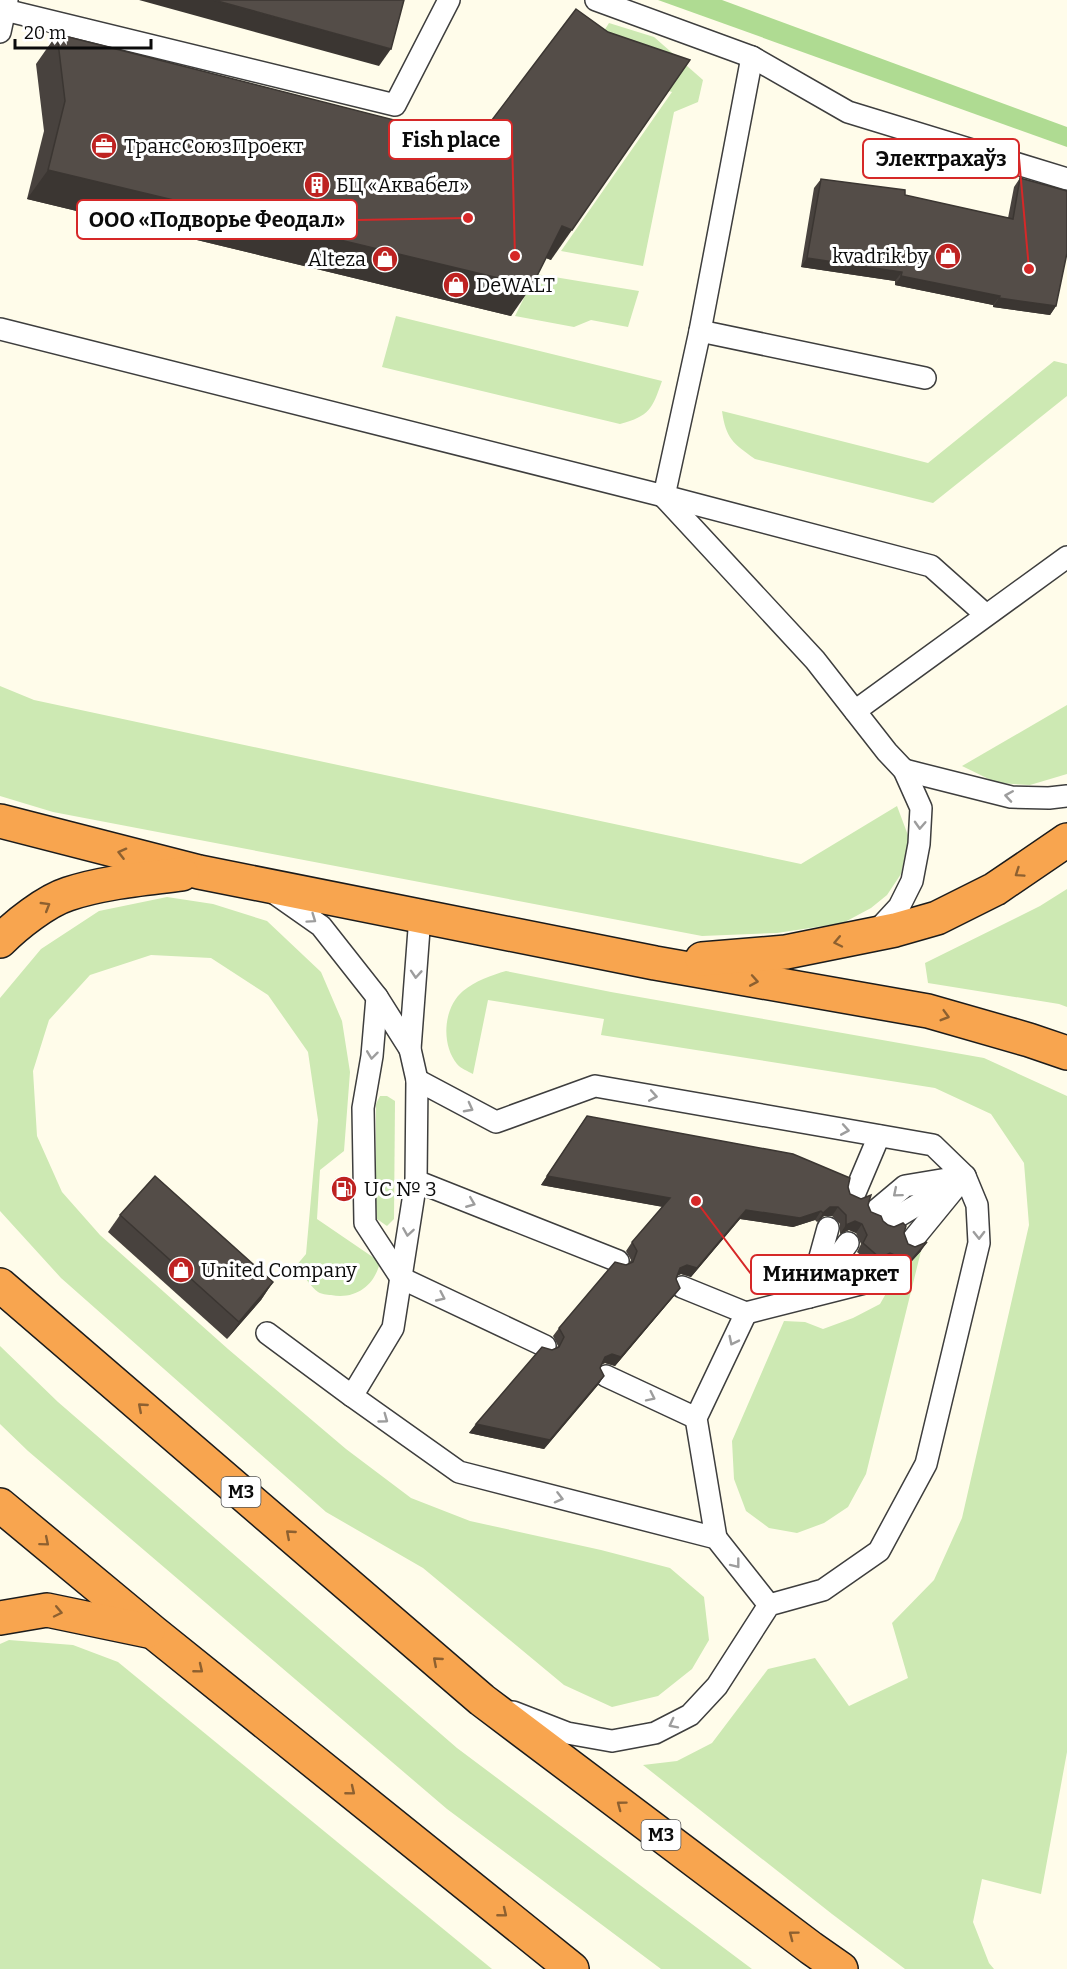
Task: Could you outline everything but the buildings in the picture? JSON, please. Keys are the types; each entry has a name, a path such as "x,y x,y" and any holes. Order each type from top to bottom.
{"highway":[{"path":"0,821 199,872 655,963 928,1011 1067,1053"},
{"path":"655,963 786,952 937,918 995,889 1067,840"},
{"path":"0,941 20,921 66,894 126,882 199,872"},
{"name":"М3","path":"0,1285 482,1700 841,1969"},
{"path":"0,1505 153,1632 572,1969"},
{"path":"0,1618 47,1610 153,1632"}],"lane":[{"path":"0,32 6,5 395,105 449,0"},
{"path":"596,0 752,57 848,112 1067,179"},
{"path":"664,496 700,331 752,57"},
{"path":"0,329 664,496 931,566 986,615"},
{"path":"700,331 925,378"},
{"path":"664,496 814,660 904,770 921,808 919,844 914,872 899,907 873,934"},
{"path":"855,711 1067,557"},
{"path":"904,770 1011,797 1067,796"},
{"path":"264,885 321,926 377,997 410,1049"},
{"path":"352,1396 393,1328 416,1181 417,1080 410,1049 420,916"},
{"path":"377,997 372,1056 363,1108 365,1223 401,1278 545,1346"},
{"path":"417,1080 496,1122 595,1086 933,1145 965,1176 977,1205 979,1243 926,1464 879,1551 823,1590 769,1605 717,1686 690,1715 655,1733 612,1741 567,1733 482,1700"},
{"path":"854,1195 879,1136"},
{"path":"880,1217 965,1176"},
{"path":"910,1243 965,1176"},
{"path":"416,1181 618,1261"},
{"path":"809,1297 828,1228"},
{"path":"809,1297 853,1248"},
{"path":"682,1287 746,1313 880,1279 883,1275"},
{"path":"746,1313 696,1418 716,1538 769,1605"},
{"path":"267,1333 459,1472 716,1538"},
{"path":"606,1376 696,1418"}],"green space":[{"path":"658,0 722,0 1067,127 1067,147"},
{"path":"609,23 654,37 703,80 698,102 674,112 643,266 561,251 672,92 603,70 587,58"},
{"path":"536,274 639,291 628,327 591,320 574,327 515,316"},
{"path":"396,316 662,381 648,410 638,418 620,424 382,367"},
{"path":"1054,361 1067,364 1067,396 933,503 755,459 732,440 728,434 722,411 928,463"},
{"path":"0,686 34,700 801,864 897,806 909,838 901,874 887,895 871,908 843,923 777,933 702,936 53,812 0,796"},
{"path":"1067,705 1067,774 1030,785 997,783 962,766"},
{"path":"1067,889 1067,1007 928,983 925,963 1040,906"},
{"path":"167,897 213,904 267,921 321,972 342,1021 350,1072 344,1151 320,1170 317,1219 380,1262 369,1284 356,1293 340,1296 318,1292 296,1266 306,1254 318,1120 308,1052 268,995 211,958 151,955 90,975 49,1020 33,1071 37,1136 62,1192 100,1235 228,1349 346,1449 411,1498 470,1521 670,1568 704,1597 709,1640 692,1669 658,1696 612,1707 564,1685 423,1568 326,1512 61,1278 0,1211 0,998 41,949 99,911"},
{"path":"506,971 611,992 984,1058 1067,1096 1067,1752 1041,1894 982,1879 973,1922 989,1963 994,1969 905,1969 643,1765 677,1761 712,1743 768,1669 815,1658 849,1706 908,1678 892,1623 934,1580 962,1518 1029,1225 1024,1163 991,1114 935,1088 601,1035 604,1019 488,1000 473,1074 459,1066 448,1047 446,1026 448,1016 456,998 468,987 489,976"},
{"path":"380,1096 387,1096 395,1101 394,1219 387,1226 377,1219 376,1206 376,1104"},
{"path":"921,1251 866,1474 848,1507 824,1523 797,1533 769,1528 746,1511 734,1479 732,1441 784,1321 805,1322 823,1329 853,1318 880,1304 892,1283"},
{"path":"0,1346 58,1402 457,1748 752,1969 661,1969 447,1809 28,1451 0,1424"},
{"path":"9,1640 73,1645 118,1662 492,1969 0,1969 0,1644"}],"place":[{"name":"ТрансСоюзПроект","path":"104,146"},
{"name":"БЦ «Аквабел»","path":"317,185"},
{"name":"ООО «Подворье Феодал»","path":"468,218"},
{"name":"Fish place","path":"515,256"},
{"name":"kvadrik.by","path":"948,256"},
{"name":"Alteza","path":"385,259"},
{"name":"Электрахаўз","path":"1029,269"},
{"name":"DeWALT","path":"456,285"},
{"name":"UC № 3","path":"344,1189"},
{"name":"Минимаркет","path":"696,1201"},
{"name":"United Company","path":"181,1270"}]}
